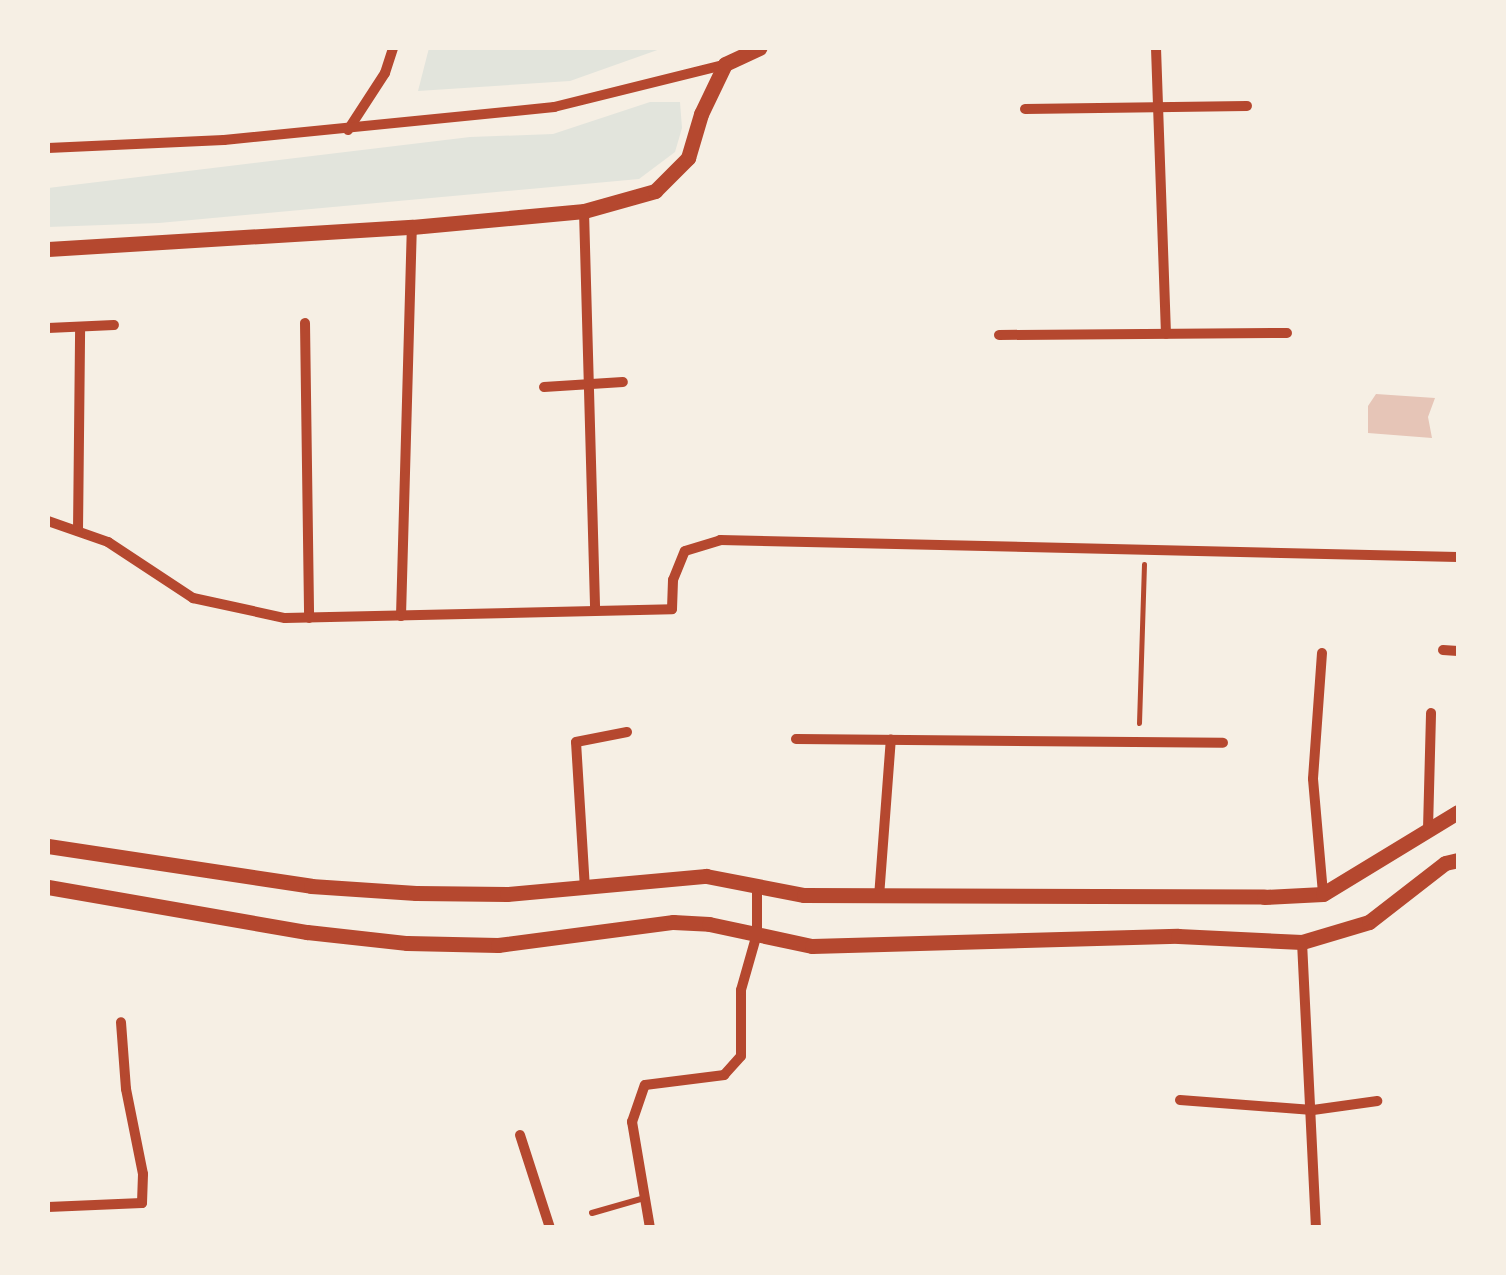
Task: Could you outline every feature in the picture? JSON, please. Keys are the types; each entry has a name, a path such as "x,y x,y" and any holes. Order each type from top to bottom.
{"street":[{"path":"348,130 386,73 393,48"},
{"path":"48,148 348,130 554,107 725,64 759,48"},
{"path":"1156,48 1166,334"},
{"path":"48,249 412,227 584,211 654,192 688,158 701,114 725,64"},
{"path":"1026,109 1247,106"},
{"path":"584,211 595,610"},
{"path":"401,616 412,227"},
{"path":"305,323 309,618"},
{"path":"48,328 114,325"},
{"path":"78,530 80,328"},
{"path":"999,335 1288,334"},
{"path":"544,386 623,382"},
{"path":"48,521 108,542 193,598 285,618 672,609 674,580 686,551 720,540 1458,557"},
{"path":"1444,650 1458,651"},
{"path":"1322,653 1312,779 1323,894"},
{"path":"1428,828 1431,713"},
{"path":"585,890 576,742 627,732"},
{"path":"796,739 1223,743"},
{"path":"878,897 891,739"},
{"path":"48,846 310,886 507,894 585,890 706,876 804,894 878,897 1323,894 1458,812"},
{"path":"48,887 289,929 407,943 498,945 673,922 812,946 1178,936 1302,942 1368,922 1445,863 1458,860"},
{"path":"650,1228 632,1122 645,1085 724,1075 742,1056 741,990 757,934 758,886"},
{"path":"1302,942 1316,1228"},
{"path":"48,1206 142,1203 144,1174 126,1088 121,1022"},
{"path":"1180,1100 1313,1110 1376,1101"},
{"path":"520,1136 550,1228"}],"lane":[{"path":"592,1213 645,1198"}],"path":[{"path":"1138,741 1145,550"}],"shaded area":[{"path":"429,48 663,48 570,81 418,91"},
{"path":"650,102 680,102 682,128 675,152 639,179 159,223 48,227 48,188 470,137 553,134"}],"building":[{"path":"1376,394 1435,398 1428,417 1432,438 1368,433 1368,406"}]}
